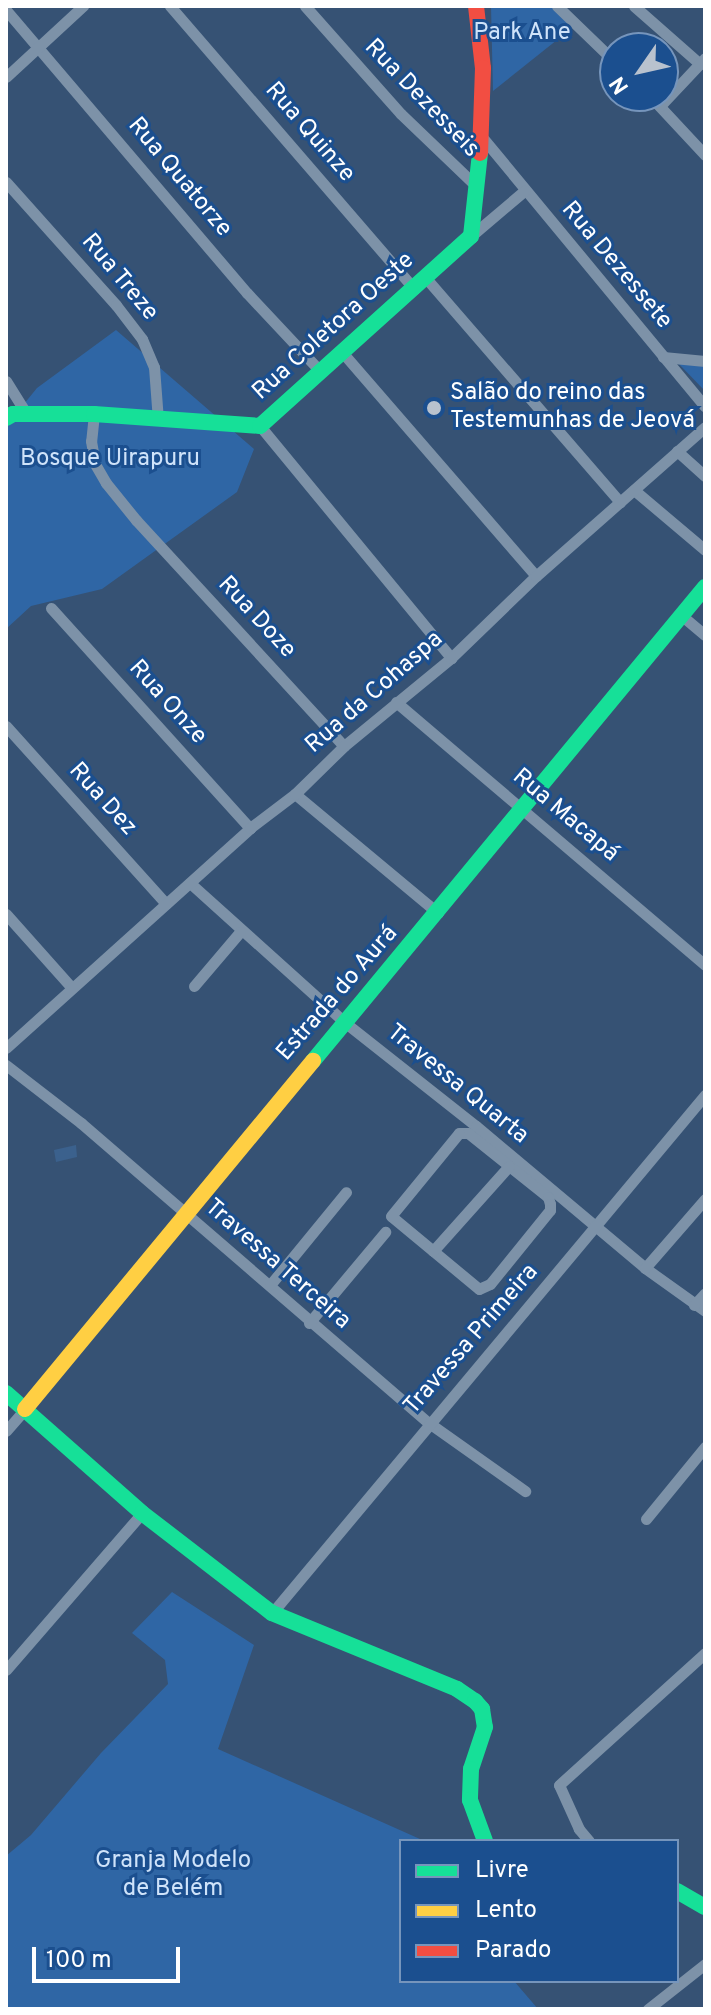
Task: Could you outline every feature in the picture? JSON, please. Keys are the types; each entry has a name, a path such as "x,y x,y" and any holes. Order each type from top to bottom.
{"street":[{"path":"6,77 83,6"},
{"name":"Rua Quinze","path":"170,6 620,502"},
{"name":"Rua Dezesseis","path":"305,6 401,114 475,185"},
{"path":"471,236 482,137 483,68 476,6"},
{"path":"557,6 599,47"},
{"path":"634,6 702,61 679,86"},
{"name":"Rua Quatorze","path":"6,10 247,293 321,372"},
{"path":"666,112 705,155"},
{"name":"Rua Dezessete","path":"482,137 705,407"},
{"name":"Rua Treze","path":"6,182 116,305 142,339 154,367 158,420"},
{"name":"Rua Coletora Oeste","path":"6,418 26,413 94,414 260,426 524,191"},
{"path":"342,352 536,576"},
{"path":"663,357 705,361"},
{"path":"6,381 26,413"},
{"name":"Rua Doze","path":"94,414 91,441 95,464 136,520 344,746"},
{"path":"260,426 451,658"},
{"name":"Rua da Cohaspa","path":"6,1048 250,828 295,794 344,746 451,658 536,576 705,427"},
{"path":"677,451 705,476"},
{"path":"634,490 705,550"},
{"name":"Estrada do Aurá","path":"6,1431 705,587"},
{"name":"Rua Onze","path":"51,608 250,828"},
{"path":"681,615 705,635"},
{"name":"Rua Macapá","path":"396,702 705,965"},
{"name":"Rua Dez","path":"6,726 166,904"},
{"path":"295,794 438,913"},
{"name":"Travessa Quarta","path":"190,883 240,932 472,1130 700,1308"},
{"path":"6,914 71,987"},
{"path":"194,986 240,932"},
{"name":"Travessa Terceira","path":"6,1065 81,1123 270,1285 309,1323 429,1423 525,1491"},
{"name":"Travessa Primeira","path":"272,1613 705,1095"},
{"path":"472,1130 509,1166 548,1197 550,1210 490,1284 479,1289 391,1216 455,1136 472,1130"},
{"path":"433,1251 509,1166"},
{"path":"270,1285 346,1192"},
{"path":"645,1268 705,1199"},
{"path":"309,1323 385,1232"},
{"path":"700,1308 705,1293"},
{"path":"6,1393 142,1513 272,1613 457,1689 475,1701 482,1709 485,1727 471,1769 470,1800 474,1819 484,1839"},
{"path":"646,1519 705,1447"},
{"path":"6,1670 142,1513"},
{"path":"587,1839 579,1829 559,1785 705,1653"},
{"path":"679,1892 705,1907"},
{"path":"648,2009 705,1964"}],"green space":[{"name":"Park Ane","path":"491,6 551,6 572,28 493,91"},
{"name":"Bosque Uirapuru","path":"116,330 254,449 237,492 102,589 31,606 6,629 6,426 37,388"},
{"path":"677,362 705,366 705,391"},
{"name":"Granja Modelo de Belém","path":"172,1592 254,1645 218,1749 420,1839 399,1839 399,1983 516,1983 538,2009 6,2009 6,1856 31,1835 101,1753 168,1684 165,1660 132,1633"}],"shaded area":[{"path":"76,1145 77,1157 56,1162 54,1150"}],"traffic: fast":[{"path":"6,418 13,414 94,414 260,426 471,236 480,153"},
{"path":"313,1061 705,587"},
{"path":"6,1393 142,1513 272,1613 457,1689 475,1701 482,1709 485,1727 471,1769 470,1800 484,1839"},
{"path":"679,1892 705,1907"}],"traffic: slow":[{"path":"25,1409 313,1061"}],"traffic: jam":[{"path":"476,6 483,68 480,153"}],"place":[{"name":"Salão do reino das Testemunhas de Jeová","path":"434,408"}]}
